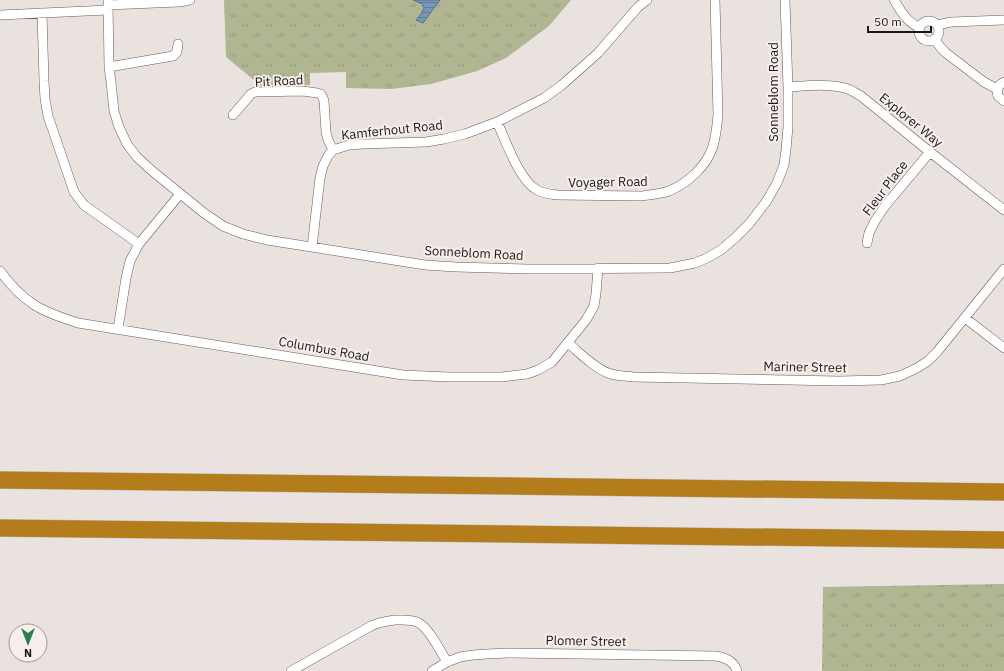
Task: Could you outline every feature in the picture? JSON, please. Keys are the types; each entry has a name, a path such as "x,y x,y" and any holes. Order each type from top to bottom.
{"highway":[{"path":"0,480 1004,492"},
{"path":"0,528 1004,540"}],"street":[{"path":"0,15 42,13 108,5 179,2 190,0"},
{"name":"Kamferhout Road","path":"333,150 349,145 438,140 465,134 497,122 544,98 566,82 598,53 638,7 647,0"},
{"name":"Voyager Road","path":"497,122 513,158 523,176 538,191 558,195 641,196 655,194 683,184 706,160 713,145 716,131 718,115 715,0"},
{"name":"Sonneblom Road","path":"108,5 109,68 114,111 119,127 127,144 137,157 180,194 223,226 242,234 267,240 425,265 528,269 670,268 694,263 721,250 749,224 766,202 777,184 784,165 788,127 785,0"},
{"path":"894,0 903,15 912,24 920,28"},
{"path":"42,13 45,99 48,116 74,192 84,205 139,244"},
{"path":"937,25 951,22 1004,20"},
{"path":"932,21 937,25 938,34 934,39 924,39 920,34 920,28 921,25 926,22 932,21"},
{"path":"934,39 946,53 997,90"},
{"path":"109,68 173,56 177,52 178,44"},
{"path":"1004,82 1000,84 997,90 998,96 1004,101"},
{"name":"Explorer Way","path":"788,87 834,86 846,88 852,91 866,100 1004,210"},
{"name":"Pit Road","path":"233,115 251,94 255,92 303,91 321,94 323,98 326,132 333,150"},
{"path":"312,247 320,178 323,166 333,150"},
{"name":"Fleur Place","path":"868,243 871,227 885,206 930,152"},
{"path":"118,329 130,261 139,244 180,194"},
{"name":"Columbus Road","path":"0,271 4,277 32,304 78,323 403,375 501,377 527,374 552,362 586,320 594,306 598,268"},
{"name":"Mariner Street","path":"568,343 598,368 618,376 737,380 881,380 900,376 928,361 937,352 1004,269"},
{"path":"965,318 1004,348"},
{"path":"291,671 378,622 402,620 412,620 422,624 447,662"},
{"name":"Plomer Street","path":"432,671 447,662 460,657 509,653 716,656 724,658 730,662 735,666 737,671"}],"green space":[{"path":"224,0 571,0 549,26 506,58 477,71 431,84 391,89 346,88 346,72 310,73 310,85 261,86 226,57"},
{"path":"1004,584 1004,671 822,671 823,587"}],"water":[{"path":"413,0 440,0 423,23 416,20 424,8 422,4"}]}
